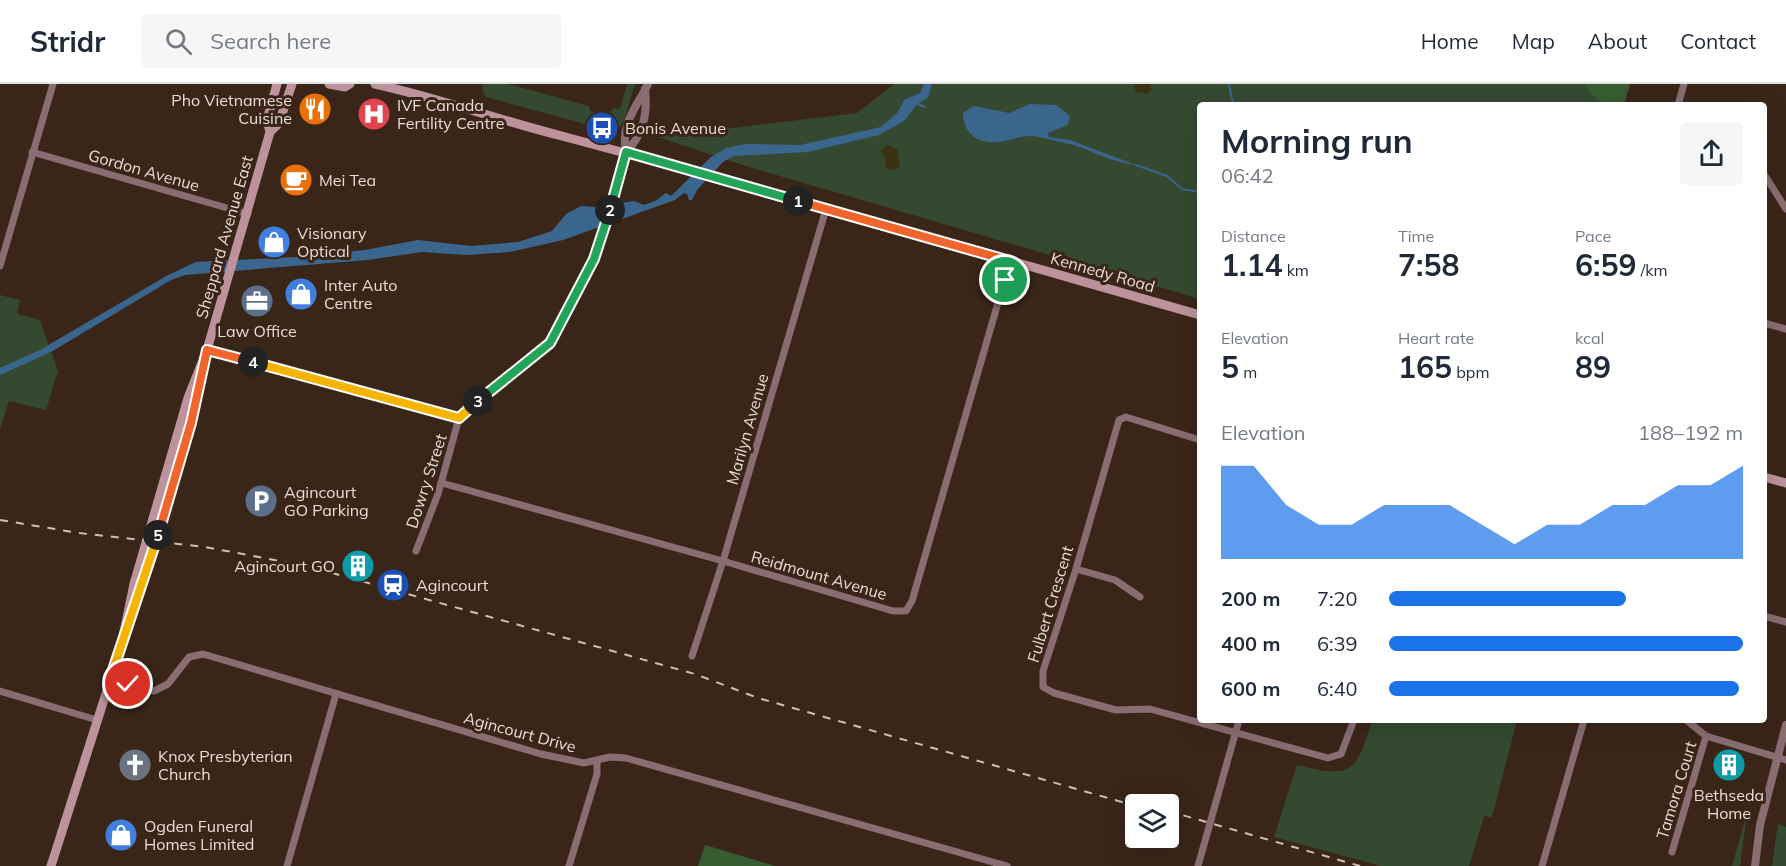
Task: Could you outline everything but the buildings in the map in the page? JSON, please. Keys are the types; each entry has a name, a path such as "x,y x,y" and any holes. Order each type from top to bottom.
{"main road":[{"name":"Sheppard Avenue East","path":"51,866 142,586 191,423 207,350 270,132 267,120 277,84"},
{"name":"Sheppard Avenue East","path":"270,132 279,123 292,84"},
{"path":"329,84 345,87 350,84"},
{"name":"Kennedy Road","path":"375,84 442,99 541,131 686,168 1197,314"},
{"path":"1767,478 1786,483"}],"street":[{"path":"0,266 53,84"},
{"path":"1679,102 1684,84"},
{"path":"626,152 637,141 648,107 647,86"},
{"path":"207,350 459,418 550,343 594,259 626,152 624,139 626,132 635,104 647,86"},
{"name":"Gordon Avenue","path":"32,152 248,214"},
{"path":"1767,179 1786,209"},
{"name":"Marilyn Avenue","path":"692,656 723,561 826,209"},
{"name":"Reidmount Avenue","path":"442,483 893,611 906,611 912,601 1010,261"},
{"path":"1767,324 1786,329"},
{"name":"Fulbert Crescent","path":"1197,439 1126,417 1119,420 1076,569 1043,671 1043,687 1054,693 1116,710 1150,709 1197,722"},
{"name":"Dowry Street","path":"416,551 442,483 459,418"},
{"path":"1076,569 1115,580 1140,597"},
{"path":"1767,617 1786,622"},
{"name":"Agincourt Drive","path":"110,679 154,691 168,684 189,657 203,654 541,754 584,763 610,757 626,758 1007,866"},
{"path":"0,691 97,720"},
{"path":"287,866 336,694"},
{"name":"Fulbert Crescent","path":"1200,723 1235,733"},
{"path":"1198,866 1238,723"},
{"path":"1235,733 1328,758 1341,754 1353,723"},
{"path":"1542,866 1583,723"},
{"path":"1690,723 1706,736 1781,759"},
{"path":"1755,866 1760,825 1781,759 1786,726"},
{"name":"Tamora Court","path":"1672,852 1706,736"},
{"path":"569,866 597,774 597,761"}],"green space":[{"path":"482,84 508,84 589,106 590,111 609,115 613,108 620,109 627,84 635,84 623,123 614,132 486,97"},
{"path":"894,84 1628,84 1623,102 1197,102 1197,298 746,166 658,137 857,113"},
{"path":"1584,84 1630,84 1625,102 1600,102"},
{"path":"0,295 20,300 17,314 40,320 58,371 46,410 9,401 0,429"},
{"path":"1371,723 1516,723 1492,817 1484,816 1469,866 1381,866 1274,837 1297,765 1341,771 1350,768 1361,751"},
{"path":"1747,813 1740,866 1732,866"},
{"path":"1778,824 1786,827 1786,866 1772,866"},
{"path":"705,845 775,866 698,866"}],"sand":[{"path":"1133,84 1150,84 1151,91 1147,94 1136,92"},
{"path":"887,145 897,149 900,165 897,169 890,170 885,167 886,160 881,151"}],"water":[{"path":"924,84 932,84 928,98 917,104 904,121 879,135 808,152 734,156 723,162 697,190 692,200 689,200 687,194 684,193 675,200 563,240 510,252 466,255 422,252 368,260 185,275 171,280 51,352 0,375 0,368 40,350 168,275 196,262 296,257 365,250 418,240 471,246 518,242 552,231 566,214 581,206 596,207 634,201 644,205 666,193 671,196 711,157 726,148 746,144 800,145 881,127 898,112 904,100 920,93"},
{"path":"1030,104 1056,105 1070,116 1068,125 1048,133 1049,137 1070,140 1136,165 1113,160 1074,145 1038,137 986,142 971,135 965,125 963,113 974,106 1009,113"}],"waterway":[{"path":"1229,84 1232,102"},
{"path":"917,104 925,107"},
{"path":"1136,165 1167,176 1182,189 1197,192"}],"railway":[{"path":"0,520 79,533 205,547 307,566 695,674 758,698 1125,803"},
{"path":"1179,814 1360,866"}],"place":[{"name":"Pho Vietnamese Cuisine","path":"315,109"},
{"name":"IVF Canada Fertility Centre","path":"374,114"},
{"name":"Bonis Avenue","path":"602,128"},
{"name":"Mei Tea","path":"296,180"},
{"name":"Visionary Optical","path":"274,242"},
{"name":"Inter Auto Centre","path":"301,294"},
{"name":"Law Office","path":"257,301"},
{"name":"Agincourt GO Parking","path":"261,501"},
{"name":"Agincourt GO","path":"358,566"},
{"name":"Agincourt","path":"393,585"},
{"name":"Knox Presbyterian Church","path":"135,765"},
{"name":"Bethseda Home","path":"1729,765"},
{"name":"Ogden Funeral Homes Limited","path":"121,835"}],"route":[{"path":"128,684 110,679 142,586 191,423 202,384 207,350 459,418 550,343 594,259 626,152 1010,261 1005,280"}]}
